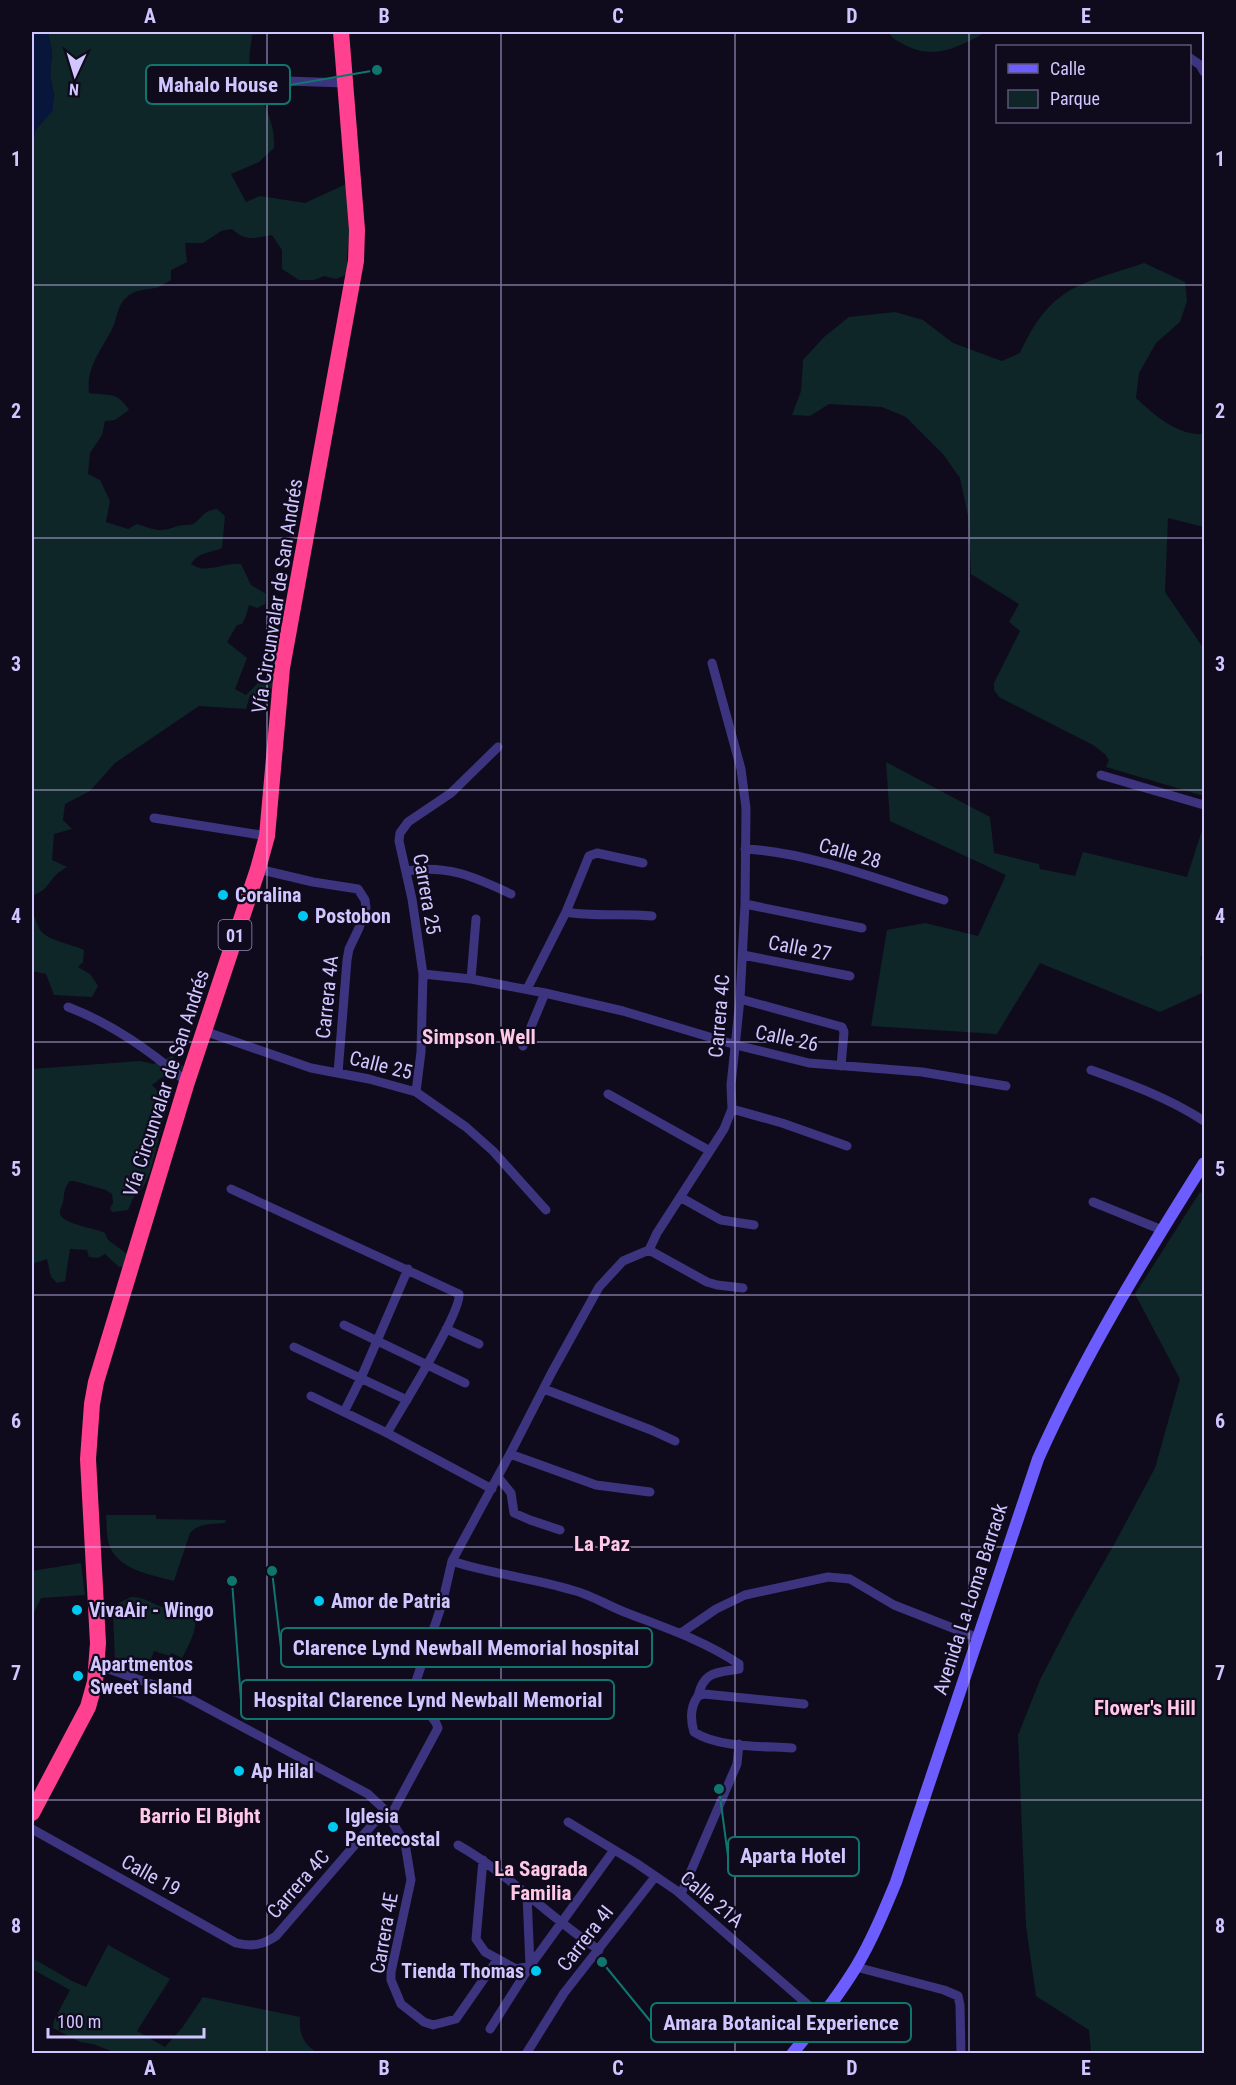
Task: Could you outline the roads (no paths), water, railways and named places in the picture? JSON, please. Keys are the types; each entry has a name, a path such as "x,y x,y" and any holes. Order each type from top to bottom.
{"highway":[{"name":"Vía Circunvalar de San Andrés","path":"32,1813 88,1707 97,1665 93,1515 89,1488 89,1434 96,1382 187,1082 267,836 282,668 356,261 357,230 341,32"}],"main road":[{"name":"Avenida La Loma Barrack","path":"792,2054 856,1967 896,1882 1038,1459 1056,1419 1099,1338 1204,1163"}],"street":[{"path":"1191,59 1200,65 1204,72"},
{"path":"286,81 344,83"},
{"name":"Carrera 4C","path":"649,1250 657,1233 728,1122 732,1109 731,1085 740,999 746,904 746,808 741,769 712,663"},
{"name":"Carrera 25","path":"416,1092 421,1052 423,974 399,841 400,833 408,822 451,793 498,747"},
{"path":"1101,775 1204,805"},
{"path":"154,818 267,836"},
{"name":"Calle 28","path":"745,849 821,863 944,900"},
{"path":"527,989 566,912 591,854 605,854 643,863"},
{"path":"406,871 425,868 464,873 511,894"},
{"name":"Carrera 4A","path":"258,869 313,882 358,889 365,900 365,915 353,939 347,960 338,1073"},
{"path":"746,904 862,928"},
{"path":"566,912 591,915 652,916"},
{"path":"471,979 476,919"},
{"name":"Calle 27","path":"743,955 850,976"},
{"name":"Calle 26","path":"423,974 471,979 527,989 623,1011 736,1045 809,1063 922,1072 1006,1086"},
{"path":"523,1046 544,993"},
{"path":"740,999 842,1027 844,1032 841,1066"},
{"path":"68,1007 118,1030 166,1062 187,1082"},
{"name":"Calle 25","path":"204,1030 286,1060 416,1092 466,1127 493,1151 546,1210"},
{"path":"1090,1070 1140,1087 1183,1107 1204,1121"},
{"path":"608,1094 710,1151"},
{"path":"732,1109 782,1123 847,1146"},
{"path":"231,1190 459,1294 460,1298 446,1329 387,1433"},
{"path":"680,1197 721,1220 754,1225"},
{"path":"1093,1202 1162,1230"},
{"path":"743,1288 717,1286 707,1282 649,1250 623,1261 599,1287 452,1561 571,1589 715,1648 739,1664 739,1669 720,1670 705,1679 693,1704 691,1722 694,1731 702,1737 739,1744 792,1748"},
{"path":"344,1412 408,1269"},
{"path":"344,1325 465,1383"},
{"path":"446,1329 479,1344"},
{"path":"294,1347 407,1400"},
{"path":"544,1389 675,1441"},
{"path":"311,1396 387,1433 492,1489"},
{"path":"510,1454 596,1485 650,1492"},
{"path":"498,1478 511,1493 514,1513 560,1530"},
{"name":"Carrera 4C","path":"256,1945 276,1936 388,1814 438,1728 433,1716 416,1704 413,1690 442,1604 452,1561"},
{"path":"681,1634 716,1609 745,1595 828,1577 850,1579 894,1605 978,1638"},
{"path":"97,1665 183,1695 368,1794 388,1814"},
{"path":"698,1696 704,1694 804,1704"},
{"path":"681,1894 737,1764 739,1744"},
{"name":"Carrera 4E","path":"388,1814 405,1843 411,1880 391,1972 391,1980 401,2004 424,2022 433,2025 456,2019 497,1960"},
{"name":"Calle 21A","path":"568,1822 681,1894 822,2016"},
{"name":"Calle 19","path":"32,1829 236,1943 256,1945"},
{"path":"458,1845 483,1860 562,1924 599,1950"},
{"path":"490,2029 530,1966 614,1850"},
{"path":"483,1860 476,1940 485,1952 497,1960 516,1969 530,1966"},
{"name":"Carrera 4I","path":"526,2054 564,1993 655,1877"},
{"path":"527,1894 530,1966"},
{"path":"856,1967 944,1990 958,1996 961,2054"}],"water":[{"path":"32,32 48,32 52,53 50,75 54,96 53,110 35,131 32,147"}],"place":[{"name":"Mahalo House","path":"377,70"},
{"name":"Coralina","path":"223,895"},
{"name":"Postobon","path":"303,916"},
{"name":"Clarence Lynd Newball Memorial hospital","path":"272,1571"},
{"name":"Hospital Clarence Lynd Newball Memorial","path":"232,1581"},
{"name":"Amor de Patria","path":"319,1601"},
{"name":"VivaAir - Wingo","path":"77,1610"},
{"name":"Apartmentos Sweet Island","path":"78,1676"},
{"name":"Ap Hilal","path":"239,1771"},
{"name":"Aparta Hotel","path":"719,1789"},
{"name":"Iglesia Pentecostal","path":"333,1827"},
{"name":"Amara Botanical Experience","path":"602,1962"},
{"name":"Tienda Thomas","path":"536,1971"}],"district":[{"name":"Simpson Well","path":"479,1037"},
{"name":"La Paz","path":"602,1544"},
{"name":"Flower's Hill","path":"1145,1708"},
{"name":"Barrio El Bight","path":"200,1816"},
{"name":"La Sagrada Familia","path":"541,1881"}]}
